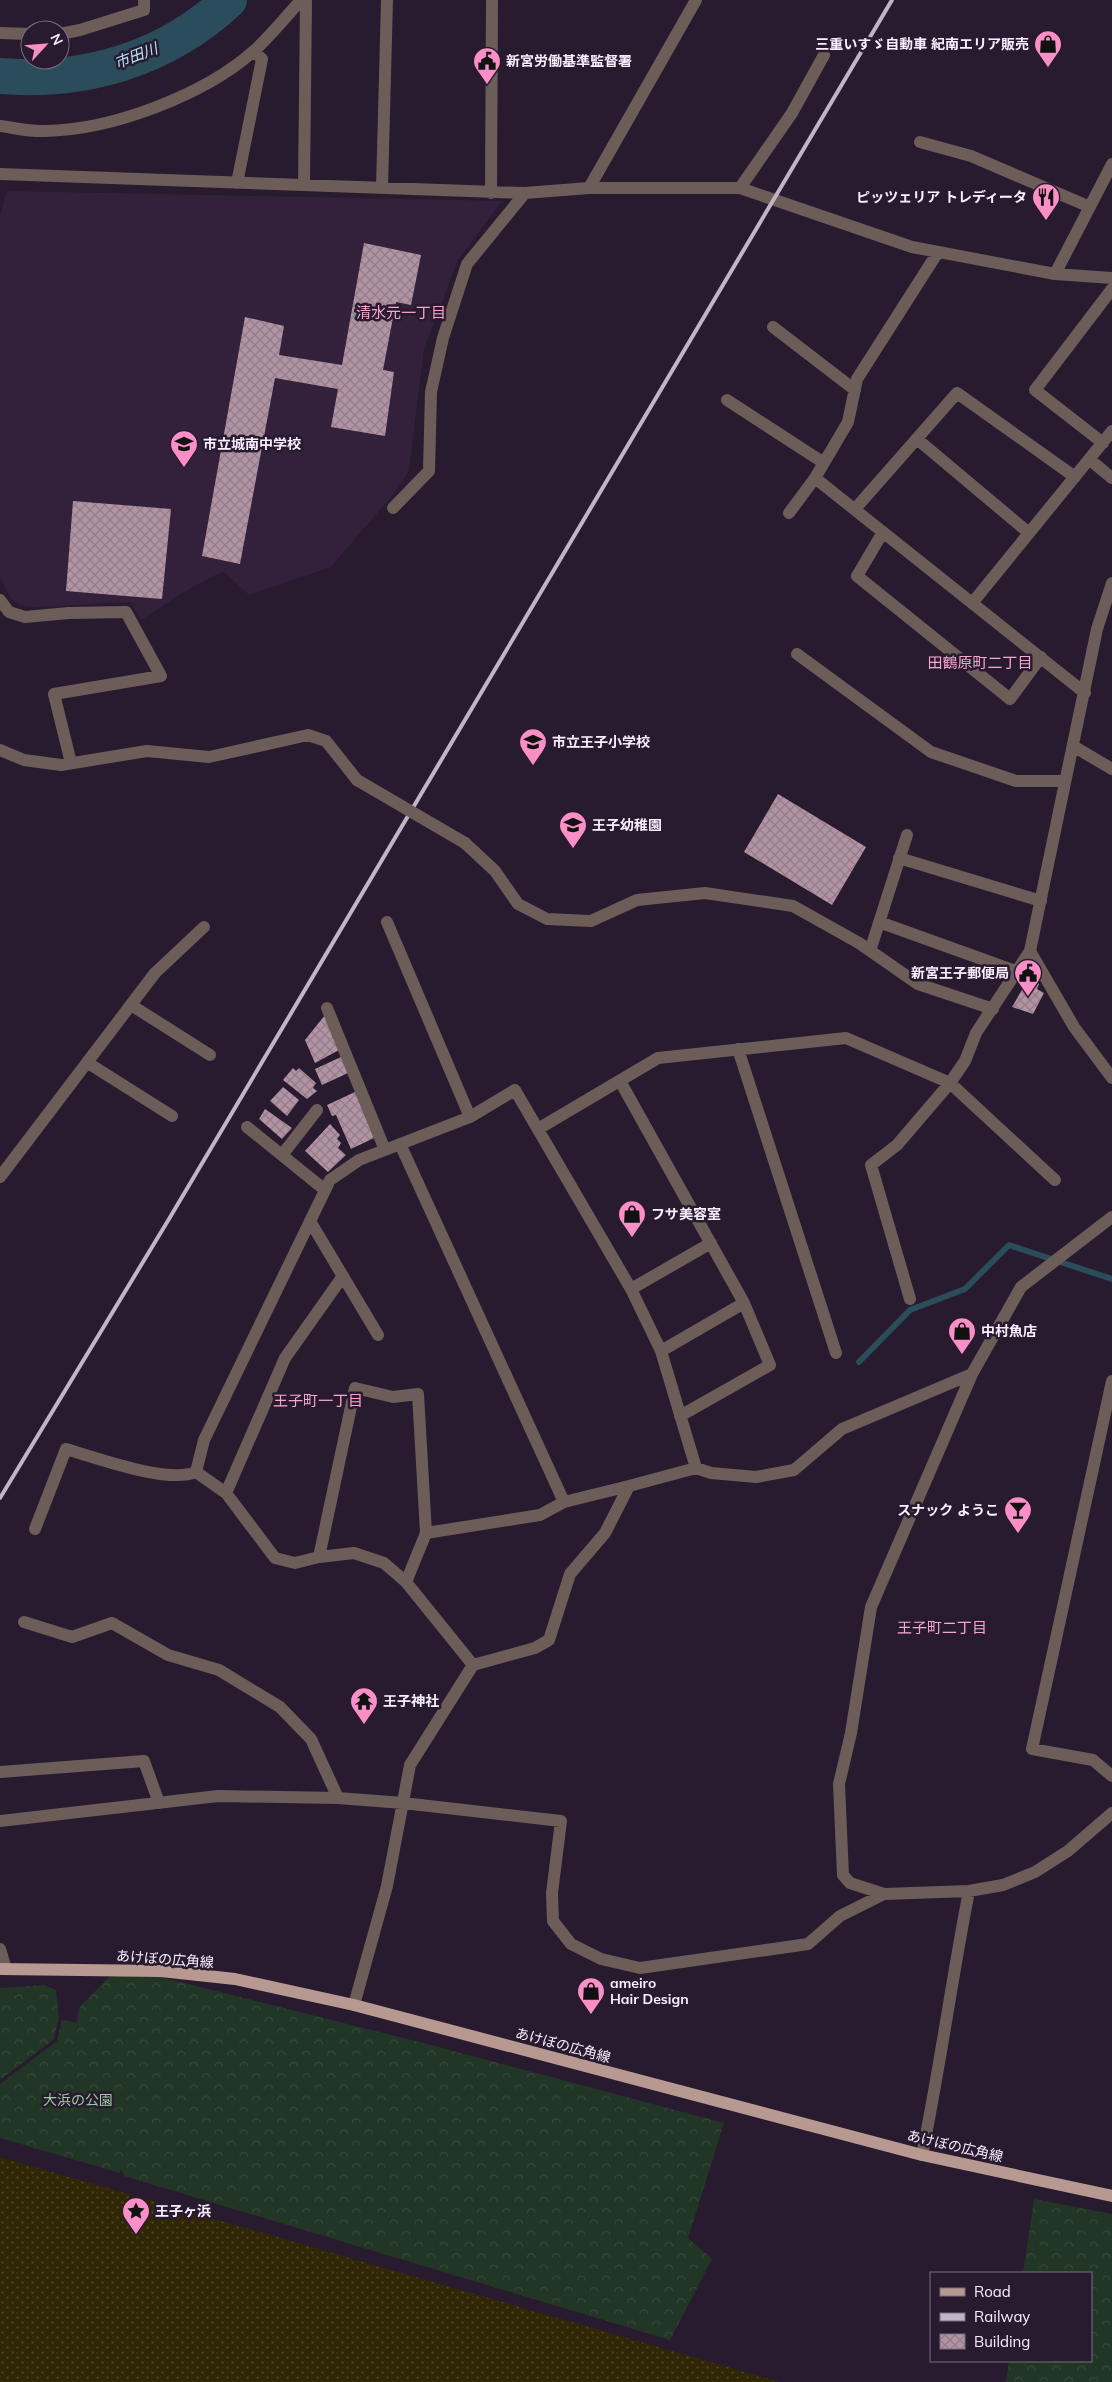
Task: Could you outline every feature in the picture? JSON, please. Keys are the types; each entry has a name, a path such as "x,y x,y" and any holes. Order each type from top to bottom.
{"main road":[{"name":"あけぼの広角線","path":"3,1969 161,1971 235,1979 354,2005 922,2155 1112,2196"}],"street":[{"path":"70,32 144,10 144,0"},
{"path":"0,126 45,131 118,121 202,87 254,51 301,0"},
{"path":"304,185 306,0"},
{"path":"382,188 387,0"},
{"path":"491,193 492,0"},
{"path":"589,188 696,0"},
{"path":"0,33 20,34"},
{"path":"237,183 262,59 254,51"},
{"path":"740,188 792,113 824,55"},
{"path":"920,142 971,156 1090,207"},
{"path":"1056,274 1112,164"},
{"path":"1,177 304,185 491,193 525,193 589,188 740,188 912,247 1056,274 1112,278"},
{"path":"393,508 429,471 431,392 443,338 467,264 525,193"},
{"path":"789,513 815,478 848,422 857,379 938,252"},
{"path":"1103,442 1035,390 1112,289"},
{"path":"773,327 855,390"},
{"path":"855,510 957,393 1075,477"},
{"path":"727,400 824,463"},
{"path":"973,602 1112,431"},
{"path":"916,440 1029,532"},
{"path":"1089,459 1112,478"},
{"path":"815,478 1085,693"},
{"path":"883,532 857,576 1010,699 1042,657"},
{"path":"910,1299 871,1165 897,1145 950,1083 965,1061 976,1034 1030,952 1097,629 1112,583"},
{"path":"0,600 8,612 25,617 69,613 126,612 161,676 54,694 71,763"},
{"path":"797,654 931,752 1016,781 1065,781"},
{"path":"0,750 24,760 60,765 147,751 209,758 308,735 326,742 357,780 465,843 495,871 518,904 547,919 591,921 637,900 705,893 794,906 814,916 870,951 918,984 993,1008"},
{"path":"1073,746 1112,769"},
{"path":"870,951 907,835"},
{"path":"899,858 1041,901"},
{"path":"387,922 470,1118"},
{"path":"879,922 1018,972"},
{"path":"0,1177 156,973 204,927"},
{"path":"1030,952 1074,1027 1112,1078"},
{"path":"131,1005 210,1055"},
{"path":"327,1008 385,1150"},
{"path":"538,1129 658,1058 846,1038 950,1083 1055,1180"},
{"path":"738,1049 836,1353"},
{"path":"88,1063 172,1116"},
{"path":"620,1081 744,1303 770,1366 680,1416"},
{"path":"196,1472 204,1440 330,1180 359,1160 470,1118 515,1090 631,1289 660,1351 696,1468"},
{"path":"282,1155 317,1110"},
{"path":"247,1127 325,1190"},
{"path":"400,1144 564,1502"},
{"path":"1112,1217 1021,1287 972,1374 871,1607 850,1733 839,1784 843,1875 850,1883 884,1894 969,1890 1002,1885 1035,1872 1068,1851 1112,1813"},
{"path":"310,1221 378,1335"},
{"path":"631,1289 710,1243"},
{"path":"226,1493 285,1358 343,1276"},
{"path":"660,1351 744,1303"},
{"path":"426,1533 540,1515 564,1502 696,1468 711,1473 756,1477 794,1470 842,1429 972,1374"},
{"path":"1112,1381 1032,1749 1093,1760 1112,1776"},
{"path":"319,1556 355,1388 393,1397 418,1394 426,1533 406,1582"},
{"path":"35,1529 66,1449 136,1469 186,1476 196,1472"},
{"path":"196,1472 226,1493 275,1558 295,1563 319,1556 354,1553 384,1563 406,1582 473,1665"},
{"path":"354,2005 387,1886 410,1764 473,1665 535,1648 549,1640 570,1574 605,1533 629,1486"},
{"path":"24,1622 72,1637 112,1623 168,1655 219,1670 280,1707 311,1739 338,1798"},
{"path":"0,1772 144,1761 159,1803"},
{"path":"0,1821 218,1796 338,1798 403,1803 560,1821 552,1893 552,1921 571,1944 601,1959 640,1968 808,1944 840,1916 884,1894"},
{"path":"922,2155 938,2080 953,1972 969,1890"},
{"path":"0,1949 3,1969"}],"shaded area":[{"name":"市立城南中学校","path":"7,191 502,201 458,260 424,349 409,471 391,497 331,567 249,595 223,571 182,593 141,620 130,602 36,607 20,605 10,598 0,576 0,215"}],"green space":[{"name":"大浜の公園","path":"141,1972 427,2044 724,2123 688,2238 712,2259 670,2340 124,2176 121,2169 120,2173 0,2138 0,2084 57,2041 62,2020 77,2023 79,2008 109,1977"},
{"path":"44,1985 56,1990 59,2017 54,2039 0,2080 0,1988"},
{"path":"1034,2199 1112,2214 1112,2382 1006,2382 1009,2362 1092,2362 1092,2272 1023,2272"}],"sand":[{"name":"王子ヶ浜","path":"0,2157 780,2382 0,2382"}],"building":[{"path":"364,243 421,255 411,305 396,302 383,370 394,372 385,436 331,427 338,389 275,378 240,564 202,556 245,317 284,326 279,355 342,365"},
{"path":"73,501 171,509 162,599 66,591"},
{"path":"778,794 866,847 832,905 744,852"},
{"path":"1030,976 1039,984 1037,989 1044,993 1033,1014 1012,1007"},
{"path":"325,1015 339,1050 315,1063 305,1040"},
{"path":"341,1057 348,1073 322,1085 315,1069"},
{"path":"293,1068 296,1071 299,1068 316,1083 313,1088 317,1091 307,1099 283,1080"},
{"path":"283,1087 299,1100 287,1116 270,1101"},
{"path":"355,1092 374,1138 351,1149 336,1115 332,1116 327,1105"},
{"path":"265,1109 292,1128 282,1139 259,1119"},
{"path":"330,1124 340,1135 337,1139 341,1143 338,1148 346,1155 328,1172 305,1151"}],"waterway":[{"name":"市田川","path":"0,76 32,77 63,75 93,71 123,63 179,38 229,0"},
{"path":"859,1362 910,1310 965,1289 1009,1245 1112,1279"}],"railway":[{"path":"0,1498 169,1219 892,0"}],"place":[{"name":"三重いすゞ自動車 紀南エリア販売","path":"1048,68"},
{"name":"新宮労働基準監督署","path":"487,85"},
{"name":"ピッツェリア トレディータ","path":"1046,221"},
{"name":"市立城南中学校","path":"184,468"},
{"name":"市立王子小学校","path":"533,766"},
{"name":"王子幼稚園","path":"573,849"},
{"name":"新宮王子郵便局","path":"1028,997"},
{"name":"フサ美容室","path":"632,1238"},
{"name":"中村魚店","path":"962,1355"},
{"name":"スナック ようこ","path":"1018,1534"},
{"name":"王子神社","path":"364,1725"},
{"name":"ameiro Hair Design","path":"591,2015"},
{"name":"王子ヶ浜","path":"136,2235"}],"district":[{"name":"清水元一丁目","path":"401,313"},
{"name":"田鶴原町二丁目","path":"980,663"},
{"name":"王子町一丁目","path":"318,1401"},
{"name":"王子町二丁目","path":"942,1628"}]}
